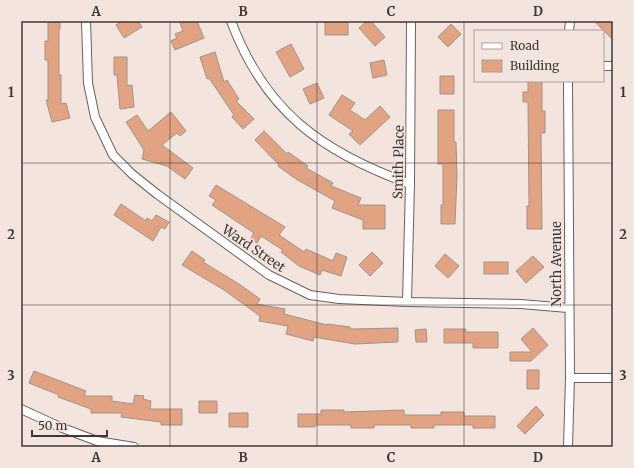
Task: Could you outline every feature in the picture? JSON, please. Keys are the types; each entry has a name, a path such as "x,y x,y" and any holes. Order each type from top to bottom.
{"street":[{"name":"Ward Street","path":"86,21 88,83 95,117 113,155 132,174 157,194 269,275 310,295 358,300 521,304 568,308"},
{"path":"231,21 240,46 259,80 281,107 307,132 338,153 377,172 410,184"},
{"name":"Smith Place","path":"407,302 410,184 411,21"},
{"name":"North Avenue","path":"568,82 568,308 570,378 568,447"},
{"path":"570,378 613,378"},
{"path":"21,409 60,427 97,441 134,447"}],"building":[{"path":"48,21 60,21 59,75 61,75 61,104 66,103 70,118 52,122 46,100 48,100 48,60 45,60 45,41 48,41"},
{"path":"122,21 138,21 142,27 124,38 116,25"},
{"path":"197,21 204,38 175,50 171,41 177,38 175,34 183,31 180,23"},
{"path":"325,21 348,21 348,35 325,35"},
{"path":"367,21 371,21 385,37 375,46 359,28"},
{"path":"594,21 613,21 613,40 604,30"},
{"path":"451,24 461,34 448,47 438,37"},
{"path":"291,44 304,69 290,77 276,52"},
{"path":"215,52 224,82 227,80 239,99 236,101 254,119 243,129 232,117 234,115 209,78 207,79 200,57"},
{"path":"114,57 127,57 127,86 132,85 134,107 120,109 117,75 114,75"},
{"path":"384,60 387,75 373,78 370,63"},
{"path":"440,76 454,76 454,94 440,94"},
{"path":"528,82 542,82 542,111 545,111 545,133 541,133 542,229 527,229 527,206 529,206 528,102 523,102 523,92 528,92"},
{"path":"317,83 324,98 310,104 303,89"},
{"path":"342,95 355,103 350,110 365,120 380,106 390,117 360,145 349,134 353,131 329,115"},
{"path":"438,110 454,110 454,142 456,142 457,176 455,224 441,224 441,205 443,205 443,164 438,164"},
{"path":"171,112 186,131 180,136 177,133 162,145 193,168 185,179 167,166 142,159 144,150 126,122 137,115 148,131"},
{"path":"264,131 287,154 288,152 308,166 306,168 333,183 331,186 361,198 358,205 385,205 385,229 363,229 363,220 332,208 335,201 296,179 278,166 279,165 255,140"},
{"path":"216,185 285,227 279,235 304,252 306,249 333,261 336,253 347,257 341,276 322,270 320,275 299,266 281,252 283,250 261,236 257,243 250,239 254,233 212,205 216,200 209,196"},
{"path":"121,204 146,221 147,218 152,221 156,215 169,222 165,229 161,227 153,241 114,215"},
{"path":"192,251 205,260 203,262 260,299 257,304 285,309 284,314 327,325 350,327 350,329 398,328 398,342 355,344 314,337 313,341 286,334 288,326 259,321 260,316 224,290 182,265"},
{"path":"372,252 383,263 370,276 359,265"},
{"path":"445,254 459,266 448,278 435,266"},
{"path":"533,256 544,267 526,283 516,271"},
{"path":"484,262 508,262 508,274 484,274"},
{"path":"533,328 548,345 531,361 510,361 510,352 532,352 521,339"},
{"path":"426,329 427,342 416,342 415,330"},
{"path":"444,329 466,329 466,332 498,332 498,348 473,348 473,343 444,343"},
{"path":"527,370 539,370 539,389 527,389"},
{"path":"34,371 86,391 84,396 112,396 112,401 133,404 135,395 144,396 143,399 151,401 150,409 182,409 182,425 161,425 161,422 121,417 122,413 91,413 91,409 58,397 59,395 29,383"},
{"path":"199,401 217,401 217,413 199,413"},
{"path":"536,406 544,415 525,434 517,426"},
{"path":"321,410 344,410 344,412 404,410 404,415 441,415 441,412 464,412 464,416 495,416 495,428 473,428 473,425 434,425 434,428 411,428 411,425 374,425 374,428 351,428 351,425 315,425 315,427 298,427 298,414 321,414"},
{"path":"229,413 248,413 248,427 229,427"}]}
